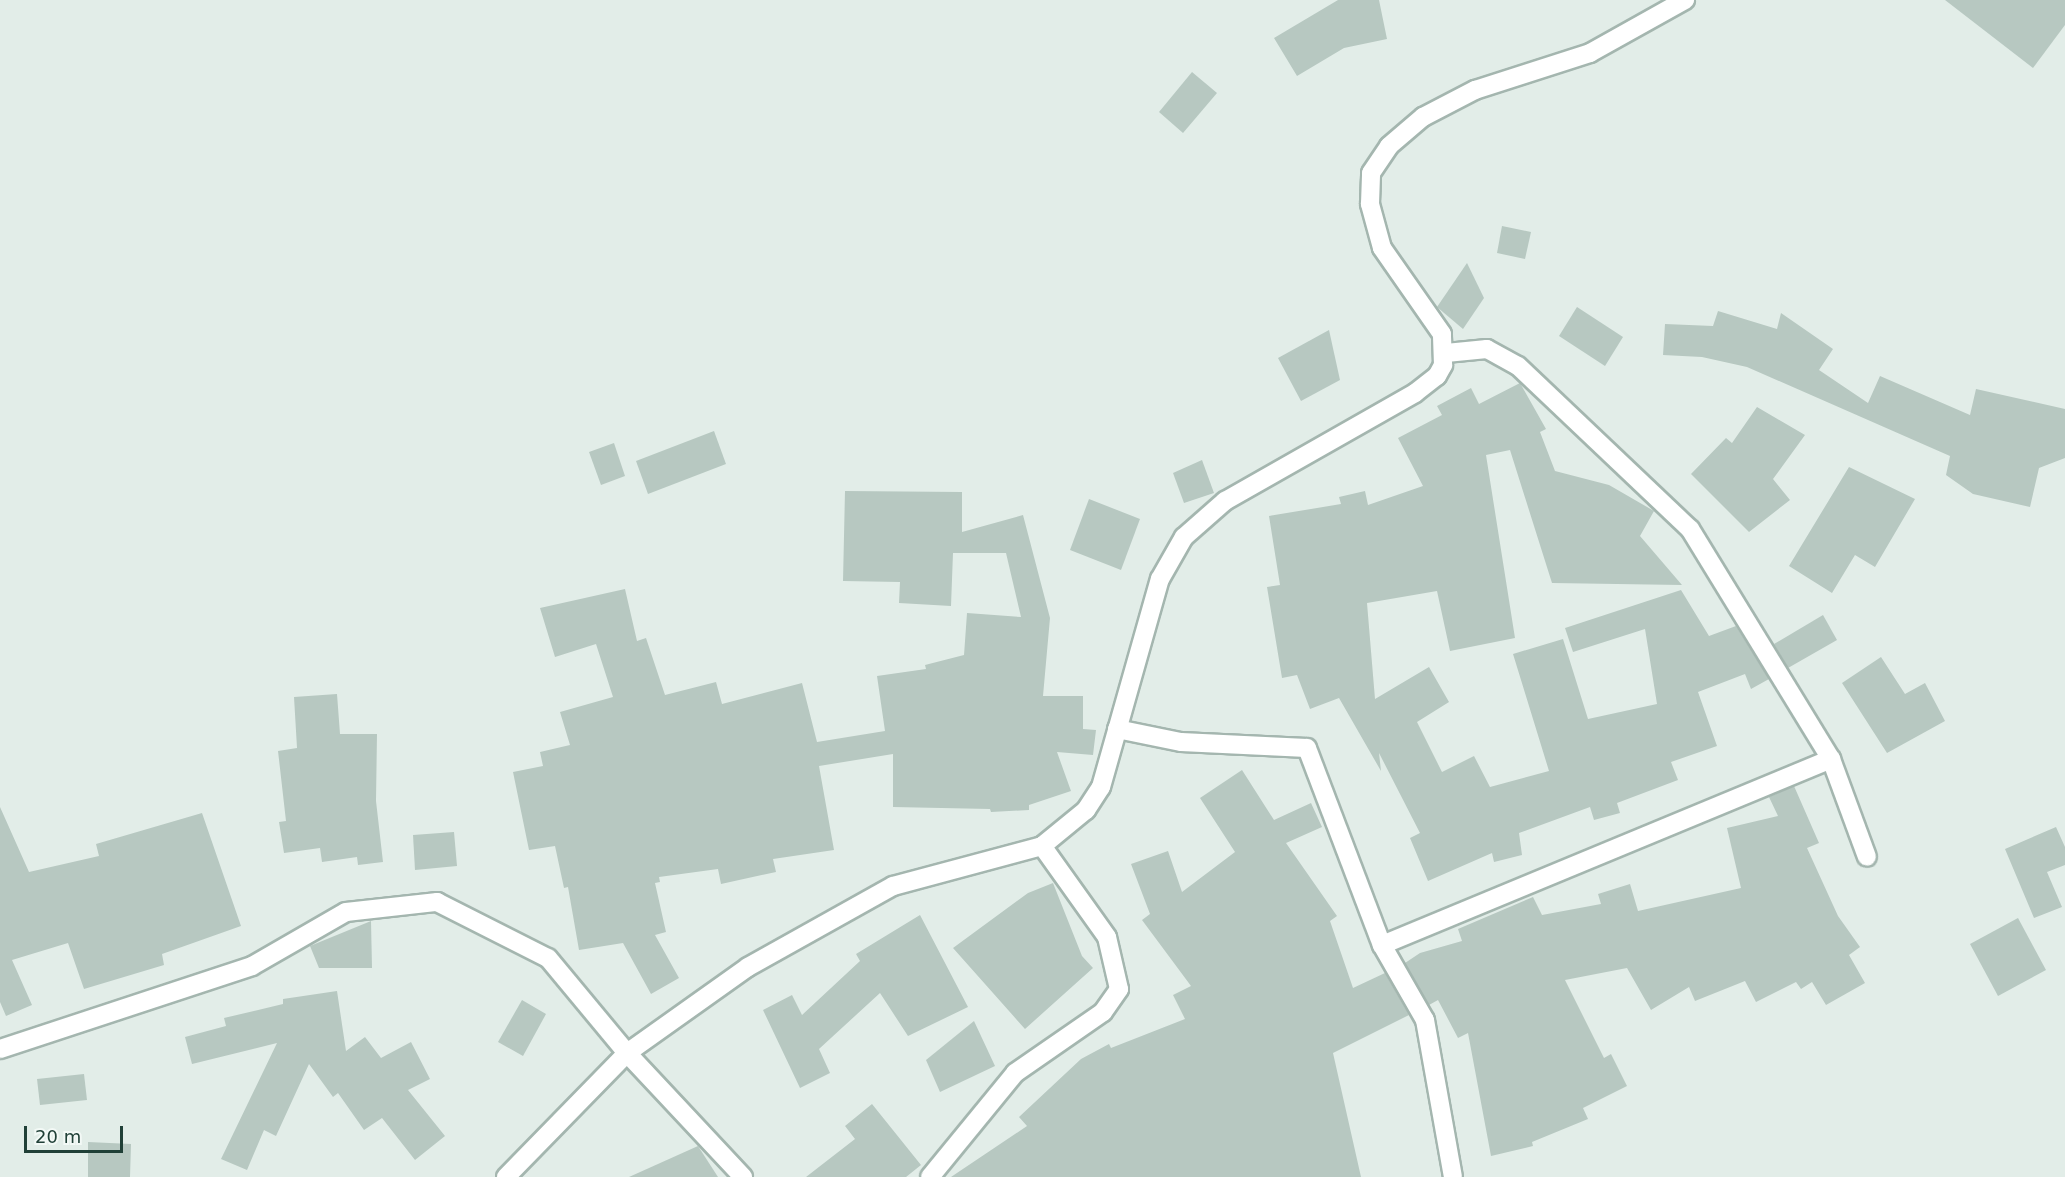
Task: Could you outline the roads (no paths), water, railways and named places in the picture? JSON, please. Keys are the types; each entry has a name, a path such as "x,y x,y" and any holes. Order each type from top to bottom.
{"street":[{"path":"506,1177 627,1053 748,967 834,915 892,886 1042,846 1091,802 1101,787 1160,579 1184,537 1225,501 1415,393 1437,376 1446,353 1442,334 1382,248 1370,204 1371,173 1389,146 1423,117 1475,90 1590,53 1685,0"},
{"path":"1446,353 1486,349 1518,366 1690,529 1831,759 1868,857"},
{"path":"1117,729 1181,742 1307,748 1382,945 1425,1020 1452,1177"},
{"path":"1382,945 1831,759"},
{"path":"930,1177 1015,1073 1103,1012 1119,989 1116,962 1107,937 1042,846"},
{"path":"0,1049 252,966 346,912 437,902 548,958 627,1053 743,1177"}]}
